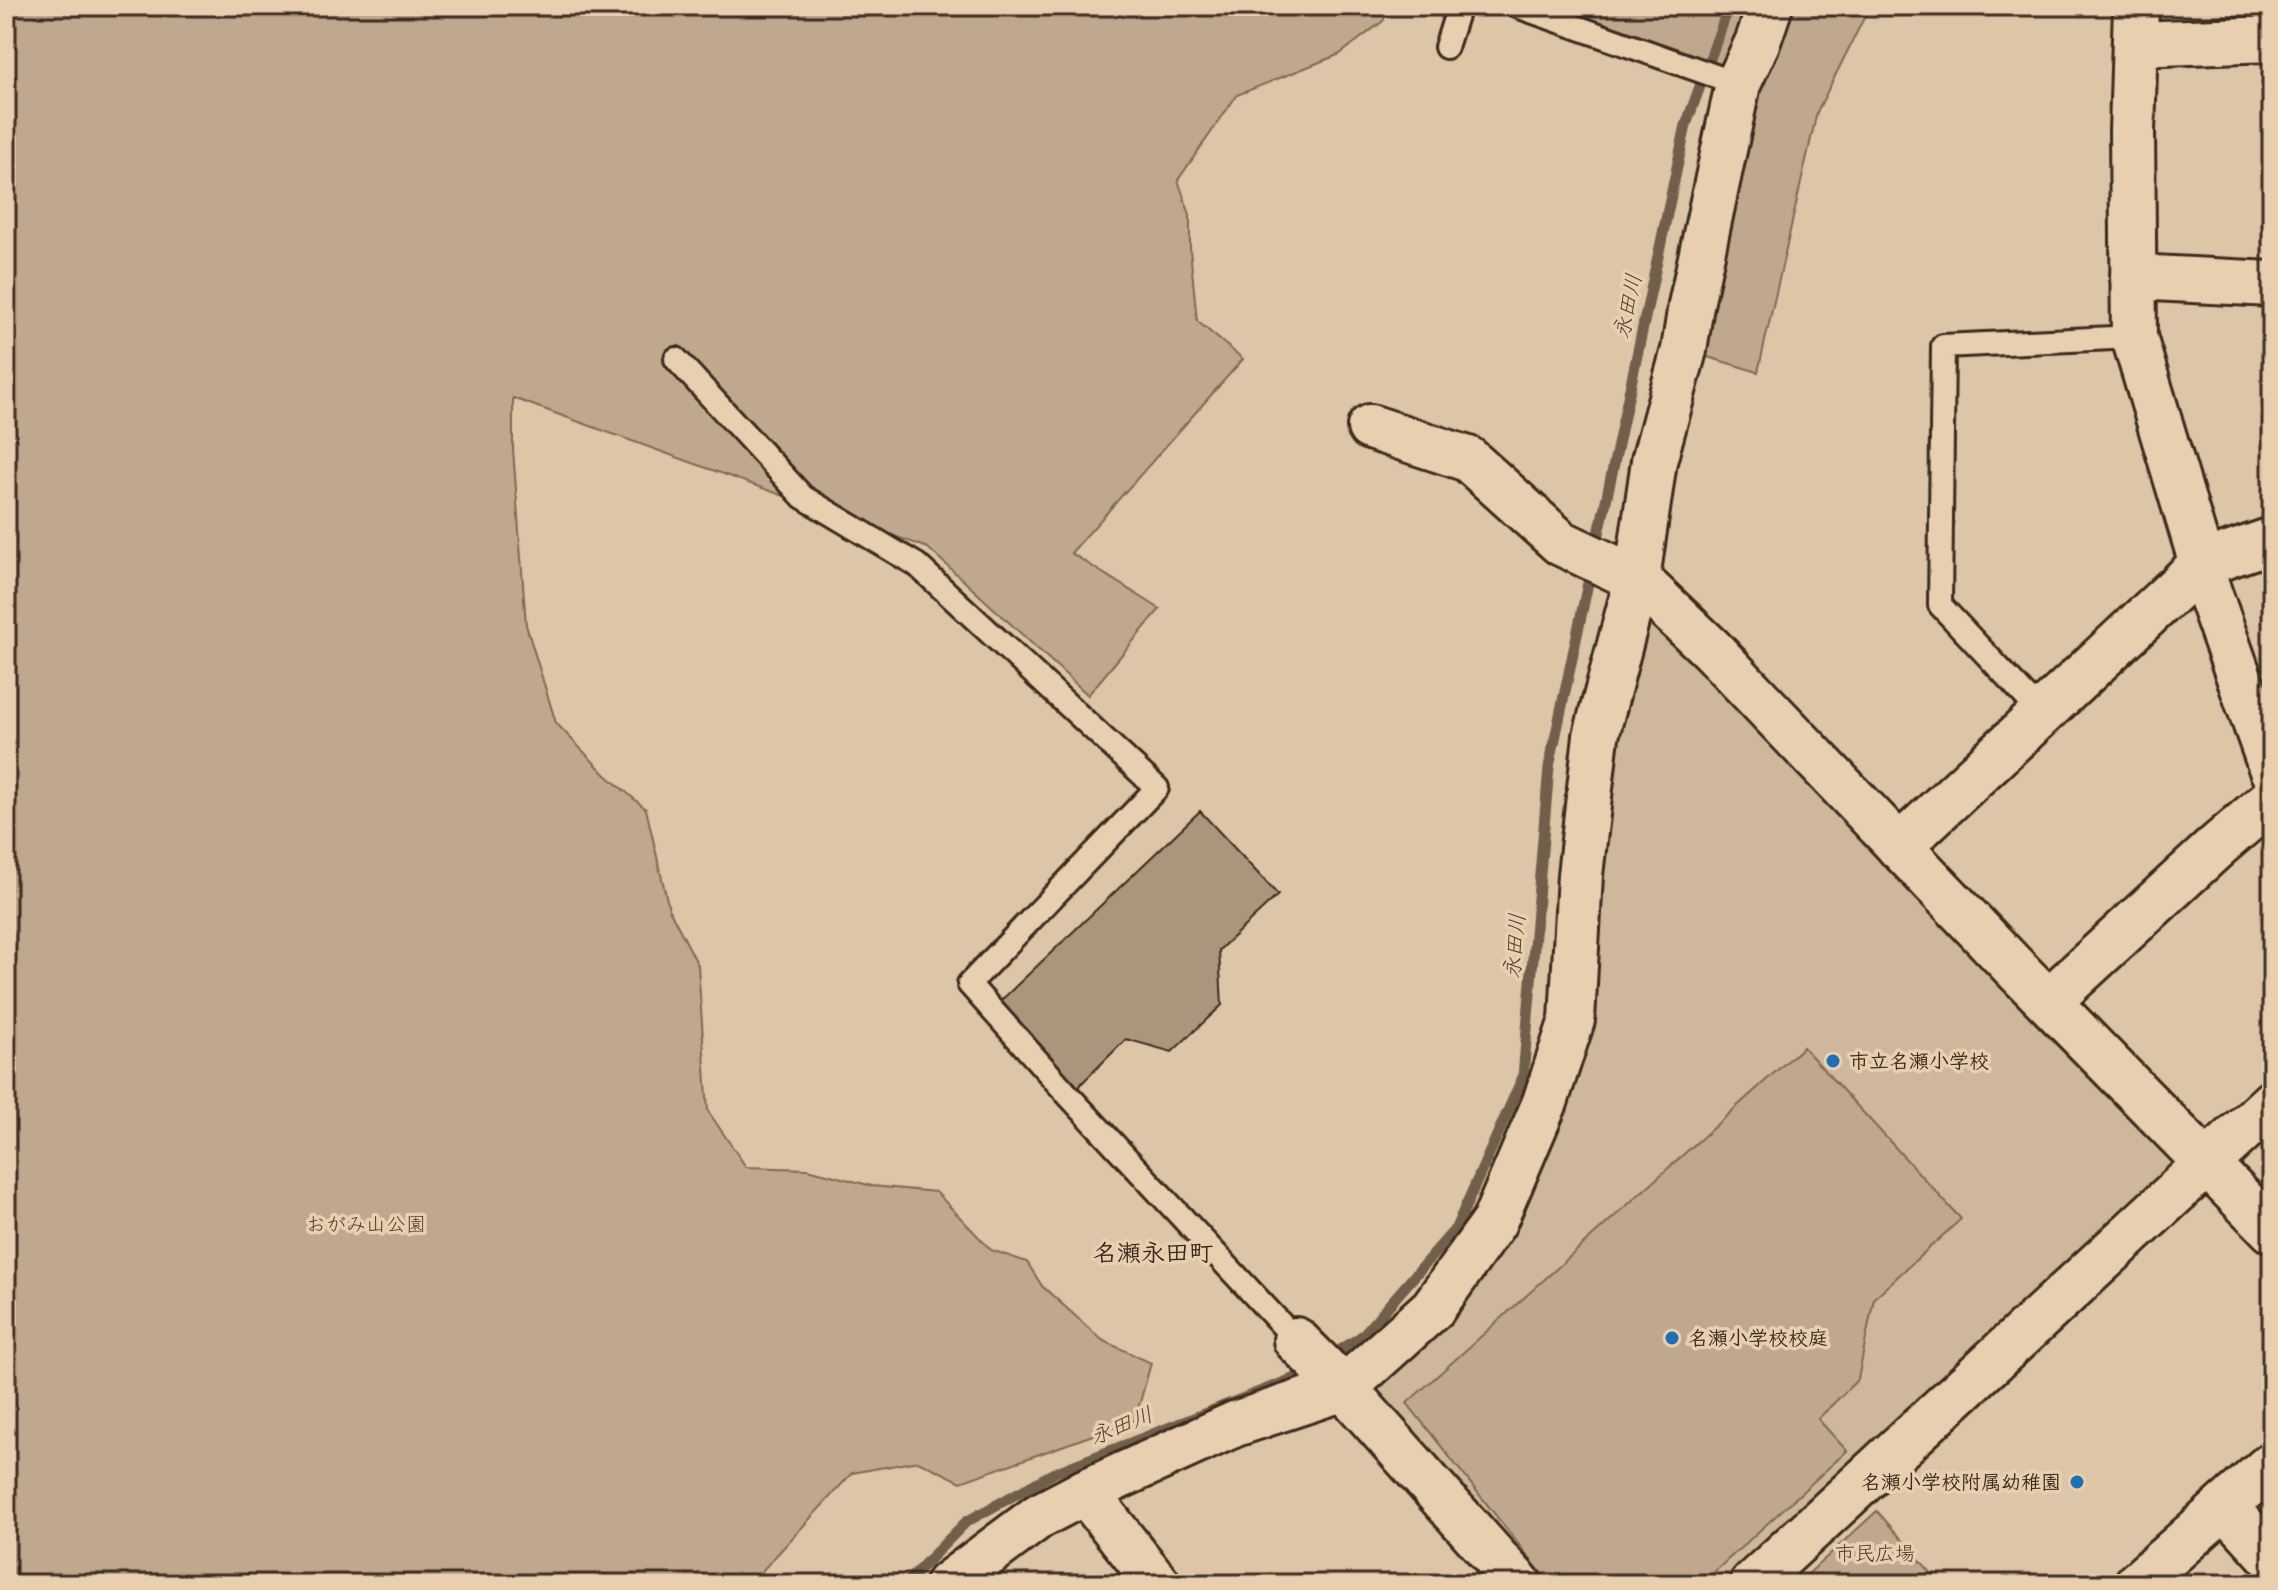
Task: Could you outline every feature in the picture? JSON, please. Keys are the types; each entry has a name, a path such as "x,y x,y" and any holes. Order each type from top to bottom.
{"street":[{"path":"948,1584 1039,1516 1085,1492 1235,1424 1344,1388 1433,1308 1494,1222 1545,1102 1572,1020 1580,875 1596,736 1637,579 1654,461 1684,350 1738,84 1770,6"},
{"path":"2272,39 2135,25 2132,132 2134,337 2205,581 2272,770"},
{"path":"2133,277 2272,284"},
{"path":"1370,427 1468,459 1561,543 1637,579 1711,649 2272,1230"},
{"path":"1899,847 2202,564 2272,540"},
{"path":"2049,1001 2272,799"},
{"path":"1752,1584 2272,1103"},
{"path":"1296,1340 1344,1388 1519,1584"},
{"path":"2137,1584 2272,1464"},
{"path":"1085,1492 1158,1584"},
{"path":"2225,1506 2272,1558"}],"lane":[{"path":"1446,47 1459,6"},
{"path":"1517,6 1738,84"},
{"path":"2042,714 1940,605 1943,346 2134,337"},
{"path":"676,359 803,497 917,565 1157,788 969,984 1296,1340"}],"shaded area":[{"name":"市立名瀬小学校","path":"1637,579 2208,1162 1752,1584 1513,1584 1344,1388 1433,1308 1545,1102"}],"green space":[{"name":"おがみ山公園","path":"6,6 1391,6 1383,21 1340,54 1237,95 1178,180 1190,215 1197,321 1243,359 1071,553 1160,609 1088,695 928,548 513,398 513,449 526,625 556,723 606,775 646,809 669,909 698,965 708,1111 746,1167 808,1169 872,1186 936,1192 991,1250 1027,1262 1042,1286 1102,1340 1151,1363 1135,1420 961,1482 918,1461 852,1473 750,1584 6,1584"},
{"path":"1517,6 1870,6 1817,112 1758,372 1684,350 1738,84"},
{"name":"名瀬小学校校庭","path":"1803,1047 1961,1219 1874,1298 1858,1379 1818,1419 1847,1451 1701,1584 1550,1584 1407,1403"},
{"name":"市民広場","path":"1877,1511 1941,1584 1797,1584"}],"building":[{"path":"1200,811 1278,895 1219,950 1222,1005 1172,1052 1126,1039 1069,1096 992,1009"}],"waterway":[{"name":"永田川","path":"1596,548 1686,125 1729,6"},
{"name":"永田川","path":"1328,1358 1362,1336 1456,1228 1523,1077 1549,767 1591,569"},
{"name":"永田川","path":"905,1584 966,1522 1054,1473 1305,1374 1313,1368"}],"place":[{"name":"市立名瀬小学校","path":"1833,1061"},
{"name":"名瀬小学校校庭","path":"1672,1338"},
{"name":"名瀬小学校附属幼稚園","path":"2077,1482"}],"district":[{"name":"名瀬永田町","path":"1153,1253"}]}
